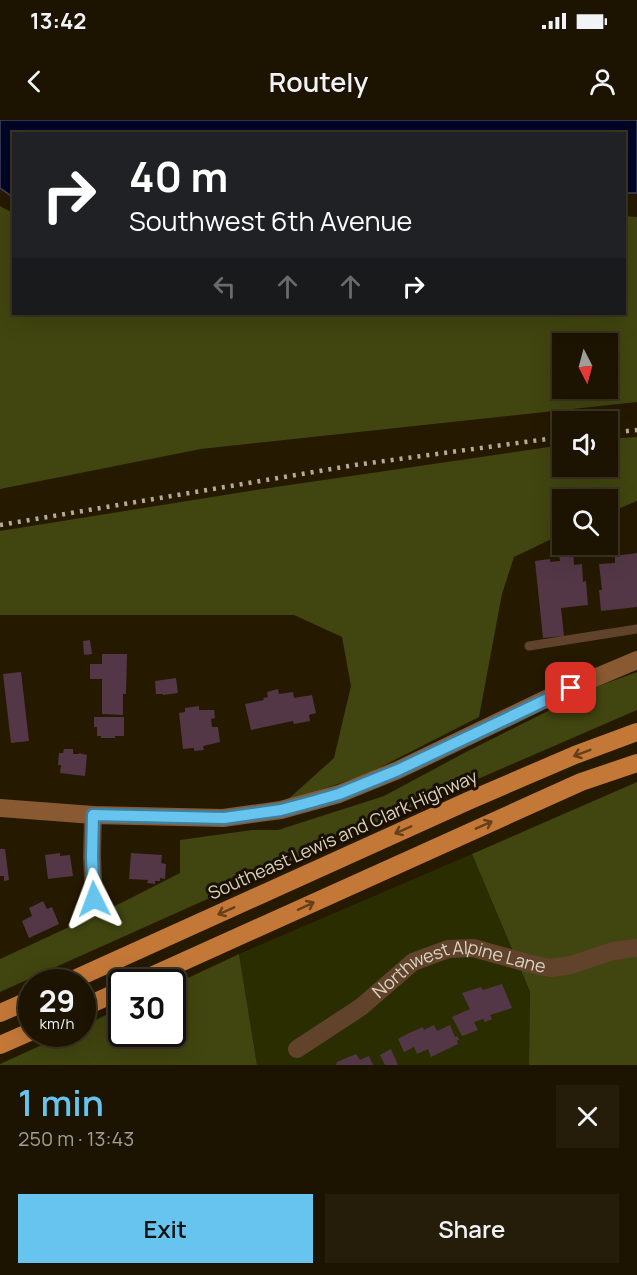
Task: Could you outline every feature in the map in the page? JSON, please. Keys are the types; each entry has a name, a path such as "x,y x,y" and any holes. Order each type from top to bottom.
{"highway":[{"name":"Southeast Lewis and Clark Highway","path":"96,969 468,801 575,755 637,732"},
{"path":"167,969 570,786 637,763"},
{"path":"0,1013 18,1005"},
{"path":"0,1045 18,1037"}],"street":[{"path":"0,808 93,815 224,818 281,810 339,794 398,770 552,696 637,660"},
{"path":"93,815 94,899"},
{"name":"Northwest Alpine Lane","path":"297,1049 361,1007 413,962 448,949 473,948 550,968 571,965 613,951 637,948"}],"lane":[{"path":"529,646 637,629"}],"green space":[{"path":"0,206 12,212 12,315 626,315 626,216 637,217 637,402 201,449 0,489"},
{"path":"637,437 637,501 618,509 618,489 552,489 552,539 514,557 502,594 479,717 367,774 285,802 334,758 351,686 342,637 294,615 0,615 0,531 262,489 552,446 552,477 618,477 618,438"},
{"path":"637,672 637,710 388,818 51,969 18,969 18,984 0,992 0,959 180,873 180,840 252,830 278,830 384,796 596,687"},
{"path":"637,782 637,1065 529,1065 530,992 472,854"},
{"path":"472,854 530,993 529,1065 257,1065 239,954"},
{"path":"239,954 257,1065 0,1065 37,1047 96,1047 96,1020 108,1014 108,1047 186,1047 186,979"}],"water":[{"path":"0,120 637,120 637,193 626,193 626,132 12,132 12,196 0,188"}],"building":[{"path":"637,553 637,607 601,611 599,590 602,590 599,564 615,563 615,556"},
{"path":"559,555 573,555 574,565 582,564 588,605 561,608 564,636 543,638 535,561 550,559 550,562 560,561"},
{"path":"90,640 92,654 84,655 83,641"},
{"path":"102,654 127,654 123,715 102,714 102,679 90,679 90,664 102,664"},
{"path":"21,672 29,741 11,743 3,674"},
{"path":"176,678 178,693 156,694 155,681"},
{"path":"278,689 279,694 293,692 294,698 312,695 316,713 309,715 310,721 294,724 293,721 251,730 245,704 264,700 263,698 268,697 267,692"},
{"path":"199,706 199,710 214,710 215,718 211,719 212,727 218,727 220,742 203,746 204,750 183,749 179,713 185,712 185,708"},
{"path":"94,717 124,717 124,736 101,738 97,736"},
{"path":"64,749 73,749 73,754 87,755 85,776 60,773 59,753 63,753"},
{"path":"0,849 5,849 9,880 4,881 4,876 0,876"},
{"path":"60,853 60,856 70,855 73,876 48,879 45,855"},
{"path":"131,853 162,855 161,863 166,864 165,879 160,878 160,881 155,881 155,884 147,883 148,880 129,879"},
{"path":"43,901 47,909 52,907 59,924 29,938 22,921 32,916 29,908"},
{"path":"502,984 512,1008 490,1015 492,1019 485,1022 483,1019 474,1022 478,1030 462,1036 452,1017 470,1009 462,993"},
{"path":"434,1025 437,1031 450,1025 455,1037 457,1036 459,1040 457,1040 458,1044 431,1057 428,1049 417,1054 414,1047 404,1052 398,1039 423,1027 424,1030"},
{"path":"391,1049 398,1065 385,1065 380,1055"},
{"path":"356,1054 360,1060 369,1056 373,1065 336,1065 337,1062"}],"railway":[{"path":"618,432 637,430"},
{"path":"0,525 355,465 552,438"}],"route":[{"path":"94,899 93,815 224,818 281,810 339,794 398,770 571,688"}]}
